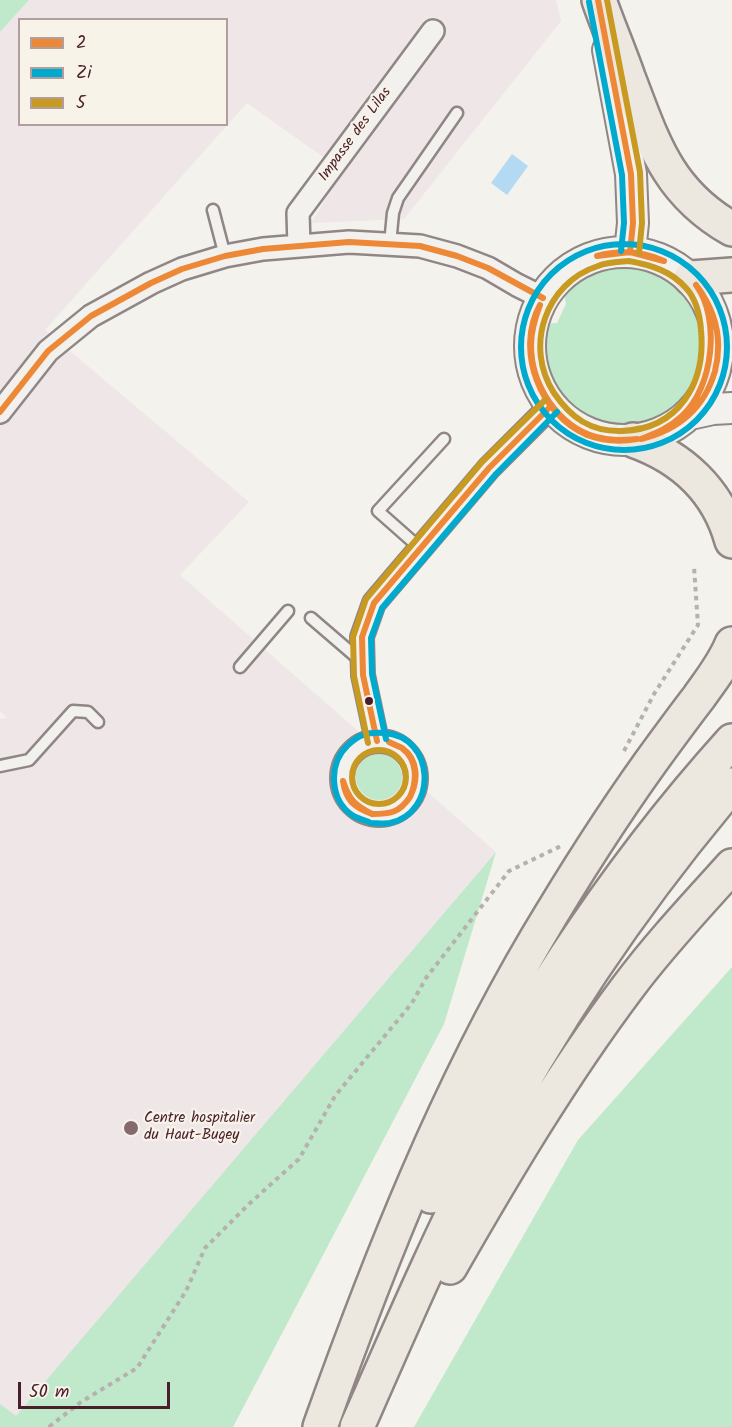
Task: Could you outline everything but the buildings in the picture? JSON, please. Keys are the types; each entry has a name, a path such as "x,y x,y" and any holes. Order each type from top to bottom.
{"highway":[{"path":"598,0 647,129 667,167 690,197 732,229"},
{"path":"691,278 732,275"},
{"path":"633,440 657,449 695,477 720,509 732,541"},
{"path":"320,1427 344,1360 417,1178 462,1077 497,1008 608,824 650,762 716,674 732,644"},
{"path":"325,1427 440,1177 501,1064 541,997 607,897 678,804 732,741"},
{"path":"357,1427 451,1218 516,1094 604,951 670,861 732,785"},
{"path":"357,1427 492,1193 540,1114 586,1045 629,986 732,866"}],"main road":[{"path":"598,0 631,174 633,223 630,252"},
{"path":"630,252 653,256 674,266 691,278 709,304 718,331 725,368 690,414 664,432 649,438 614,441 594,437 564,420 542,392 530,353 530,336 538,307 559,278 580,263 604,254 630,252"},
{"path":"690,414 732,408"}],"street":[{"name":"Impasse des Lilas","path":"299,246 298,213 433,31"},
{"path":"0,411 48,351 91,316 182,269 225,256 262,249 349,242 420,246 457,256 488,268 543,298"},
{"path":"377,741 363,675 362,637 374,603 489,468 551,406"}],"lane":[{"path":"390,244 393,213 398,198 457,112"},
{"path":"213,210 225,256"},
{"path":"421,549 378,511 444,439"},
{"path":"240,667 288,611"},
{"path":"311,618 363,663"},
{"path":"0,766 29,760 73,711 88,712 98,722"}],"path":[{"path":"623,754 654,694 698,625 694,567"},
{"path":"50,1427 81,1402 137,1368 186,1291 205,1248 299,1159 335,1096 412,1003 426,978 509,871 564,845"}],"shaded area":[{"name":"Centre hospitalier du Haut-Bugey","path":"29,0 556,0 561,21 404,219 311,223 343,171 247,103 228,124 228,18 18,18 18,126 227,126 45,330 249,502 180,575 496,852 16,1417 0,1404 0,719 7,718 0,711 0,32"}],"green space":[{"path":"0,0 29,0 0,32"},
{"path":"622,264 650,269 675,283 694,304 705,330 705,358 696,386 679,408 654,422 627,428 601,425 578,414 559,397 547,374 542,349 545,324 557,323 566,304 563,289 597,269"},
{"path":"379,754 395,761 402,777 395,793 379,800 363,793 356,777 363,761"},
{"path":"496,852 444,1024 233,1427 0,1427 0,1404 16,1416"},
{"path":"732,967 732,1427 414,1427 578,1140"}],"water":[{"path":"512,154 528,166 507,195 491,183"}],"transit line":[{"name":"2","path":"598,0 631,174 633,223 630,252"},
{"name":"5","path":"607,0 640,172 642,223 639,253"},
{"name":"Zi","path":"589,2 622,175 624,223 621,251"},
{"name":"2","path":"0,412 48,351 91,316 182,269 225,256 263,249 349,242 420,246 457,256 488,268 543,298"},
{"name":"Zi","path":"614,244 634,244 664,251 690,267 704,281 720,307 727,347 720,387 704,413 690,427 664,443 634,450 614,450 584,443 558,427 544,413 528,387 521,357 521,337 528,307 544,281 558,267 584,251 614,244"},
{"name":"2","path":"597,256 630,252 664,261"},
{"name":"2","path":"597,256 631,252 664,261"},
{"name":"5","path":"629,261 660,270 674,277 692,297 701,330 699,368 685,400 673,412 659,422 642,428 611,431 583,422 567,410 554,393 545,375 541,356 541,337 545,319 553,302 580,274 598,266 629,261"},
{"name":"2","path":"641,439 663,430 682,416 693,404 701,388 707,371 711,334 704,299 696,285"},
{"name":"2","path":"641,439 667,430 688,416 704,396 715,371 718,348 716,326 709,305 696,285"},
{"name":"2","path":"540,305 532,335 532,360 536,375 549,402 559,414 582,432 606,439 637,439"},
{"name":"2","path":"540,305 533,323 530,341 531,361 536,379 556,413 570,426 599,439 637,439"},
{"name":"5","path":"368,743 354,676 353,637 366,599 482,462 545,400"},
{"name":"2","path":"377,741 363,675 362,637 374,603 489,468 551,406"},
{"name":"Zi","path":"386,739 372,674 371,638 382,608 496,474 557,412"},
{"name":"Zi","path":"369,822 352,815 339,800 334,782 337,762 347,746 364,735 384,733 401,737 414,747 421,760 424,775 423,791 417,805 406,816 390,823 371,823"},
{"name":"2","path":"389,742 401,747 412,758 415,784 410,797"},
{"name":"2","path":"389,742 402,748 411,758 415,778 410,797"},
{"name":"5","path":"374,750 384,750 394,754 402,762 406,777 402,792 394,800 384,804 374,804 364,800 356,792 352,782 352,772 356,762 364,754 374,750"},
{"name":"2","path":"343,781 353,801 372,814"},
{"name":"2","path":"343,781 346,794 352,802 360,809 372,814"},
{"name":"2","path":"372,814 394,812 410,797"}],"place":[{"name":"Centre hospitalier du Haut-Bugey","path":"131,1128"}]}
